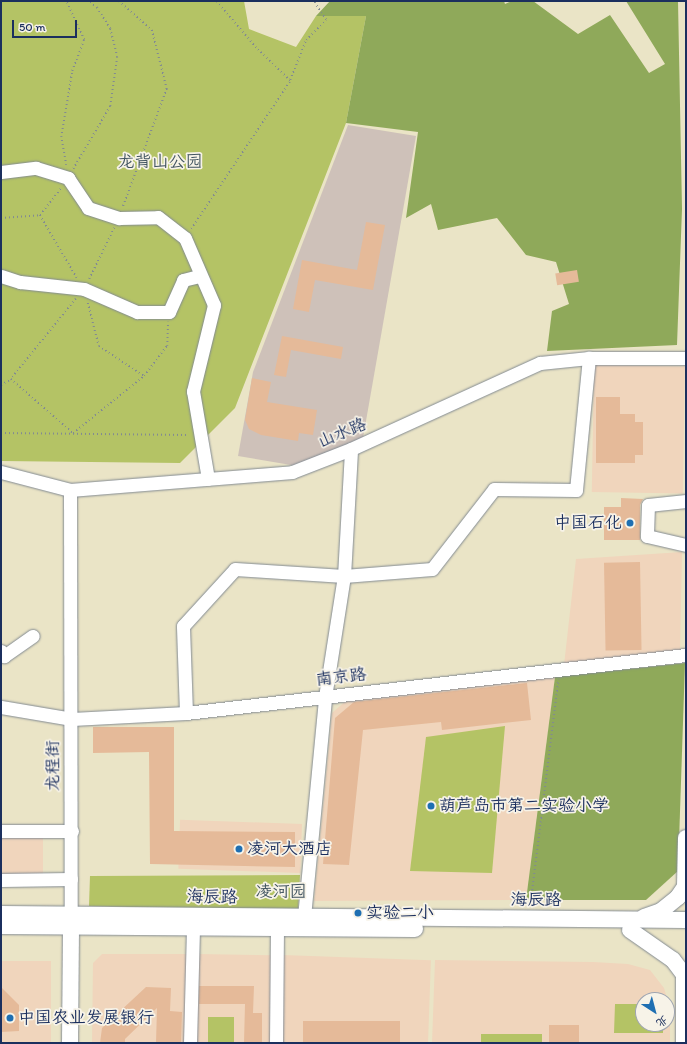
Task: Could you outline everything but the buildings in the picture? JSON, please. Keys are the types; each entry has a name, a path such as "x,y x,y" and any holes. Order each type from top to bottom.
{"main road":[{"path":"684,1043 685,976 672,960 632,925 661,911 678,897 686,885 686,838"},
{"name":"海辰路","path":"1,914 193,928 632,925 686,920"},
{"name":"海辰路","path":"1,926 71,920 304,917 528,919 632,925 686,930"},
{"name":"龙程街","path":"70,1043 71,920"}],"street":[{"path":"1,172 36,168 68,178 88,208 119,218 158,216 185,238 199,276 214,305 193,390 208,479"},
{"path":"1,276 20,282 84,289 137,312 169,312 183,280 199,276"},
{"path":"186,713 183,626 234,569 344,576 432,569 494,489 576,490 589,358"},
{"name":"山水路","path":"1,472 70,490 292,472 351,449 540,363 589,358 686,358"},
{"path":"304,917 325,697 344,576 351,449"},
{"name":"龙程街","path":"70,490 72,719 71,920"},
{"path":"686,501 648,505 647,536 686,545"},
{"path":"1,651 4,656 33,636"},
{"name":"南京路","path":"1,707 72,719 186,713 686,655"},
{"path":"1,831 72,831"},
{"path":"1,880 71,879"},
{"path":"190,1043 193,928"},
{"path":"276,1043 277,928"}],"path":[{"path":"66,1 84,40 72,71 61,137 68,178"},
{"path":"40,215 68,178 110,106 117,57 110,29 97,8 88,1"},
{"path":"1,384 11,379 84,289 119,218 167,89 152,30 119,1"},
{"path":"216,1 256,48 290,80"},
{"path":"185,238 290,80 306,40 326,20 313,1"},
{"path":"73,433 144,376 167,346 169,312"},
{"path":"11,379 73,433"},
{"path":"1,433 201,435"},
{"path":"528,919 560,670"}],"shaded area":[{"path":"348,125 416,136 363,438 297,466 238,456 253,372"},
{"path":"594,365 685,367 683,494 592,492"},
{"path":"682,552 680,651 564,665 576,559"},
{"name":"葫芦岛市第二实验小学","path":"555,677 526,900 314,901 332,713 348,699"},
{"name":"凌河大酒店","path":"180,820 302,824 300,873 178,869"},
{"path":"1,837 43,837 43,874 1,874"},
{"path":"102,954 190,954 188,1043 92,1043 93,963"},
{"path":"198,954 273,955 271,1043 196,1043"},
{"path":"282,955 431,960 428,1043 279,1043"},
{"path":"435,960 593,962 628,964 650,970 664,988 665,992 635,992 635,1032 670,1032 670,1043 432,1043"},
{"path":"1,961 51,961 51,1043 1,1043"}],"green space":[{"name":"龙背山公园","path":"1,1 244,1 249,29 296,47 316,16 366,16 346,123 235,408 180,463 1,461"},
{"path":"330,1 504,1 505,4 512,1 533,1 578,34 610,15 649,73 665,64 626,1 678,1 682,209 677,345 547,351 552,311 569,304 556,262 526,255 497,218 438,230 431,204 406,218 418,132 346,123 366,16 316,16"},
{"path":"685,663 678,871 646,900 526,900 555,677"},
{"path":"505,726 492,873 410,871 426,737"},
{"name":"凌河园","path":"300,875 298,911 89,906 90,876"},
{"path":"615,1004 635,1004 635,1032 663,1032 663,1033 614,1033"},
{"path":"208,1017 234,1017 234,1043 208,1043"},
{"path":"481,1034 542,1034 542,1043 481,1043"}],"place":[{"name":"中国石化","path":"630,523"},
{"name":"葫芦岛市第二实验小学","path":"431,806"},
{"name":"凌河大酒店","path":"239,849"},
{"name":"实验二小","path":"358,913"},
{"name":"中国农业发展银行","path":"10,1018"}]}
